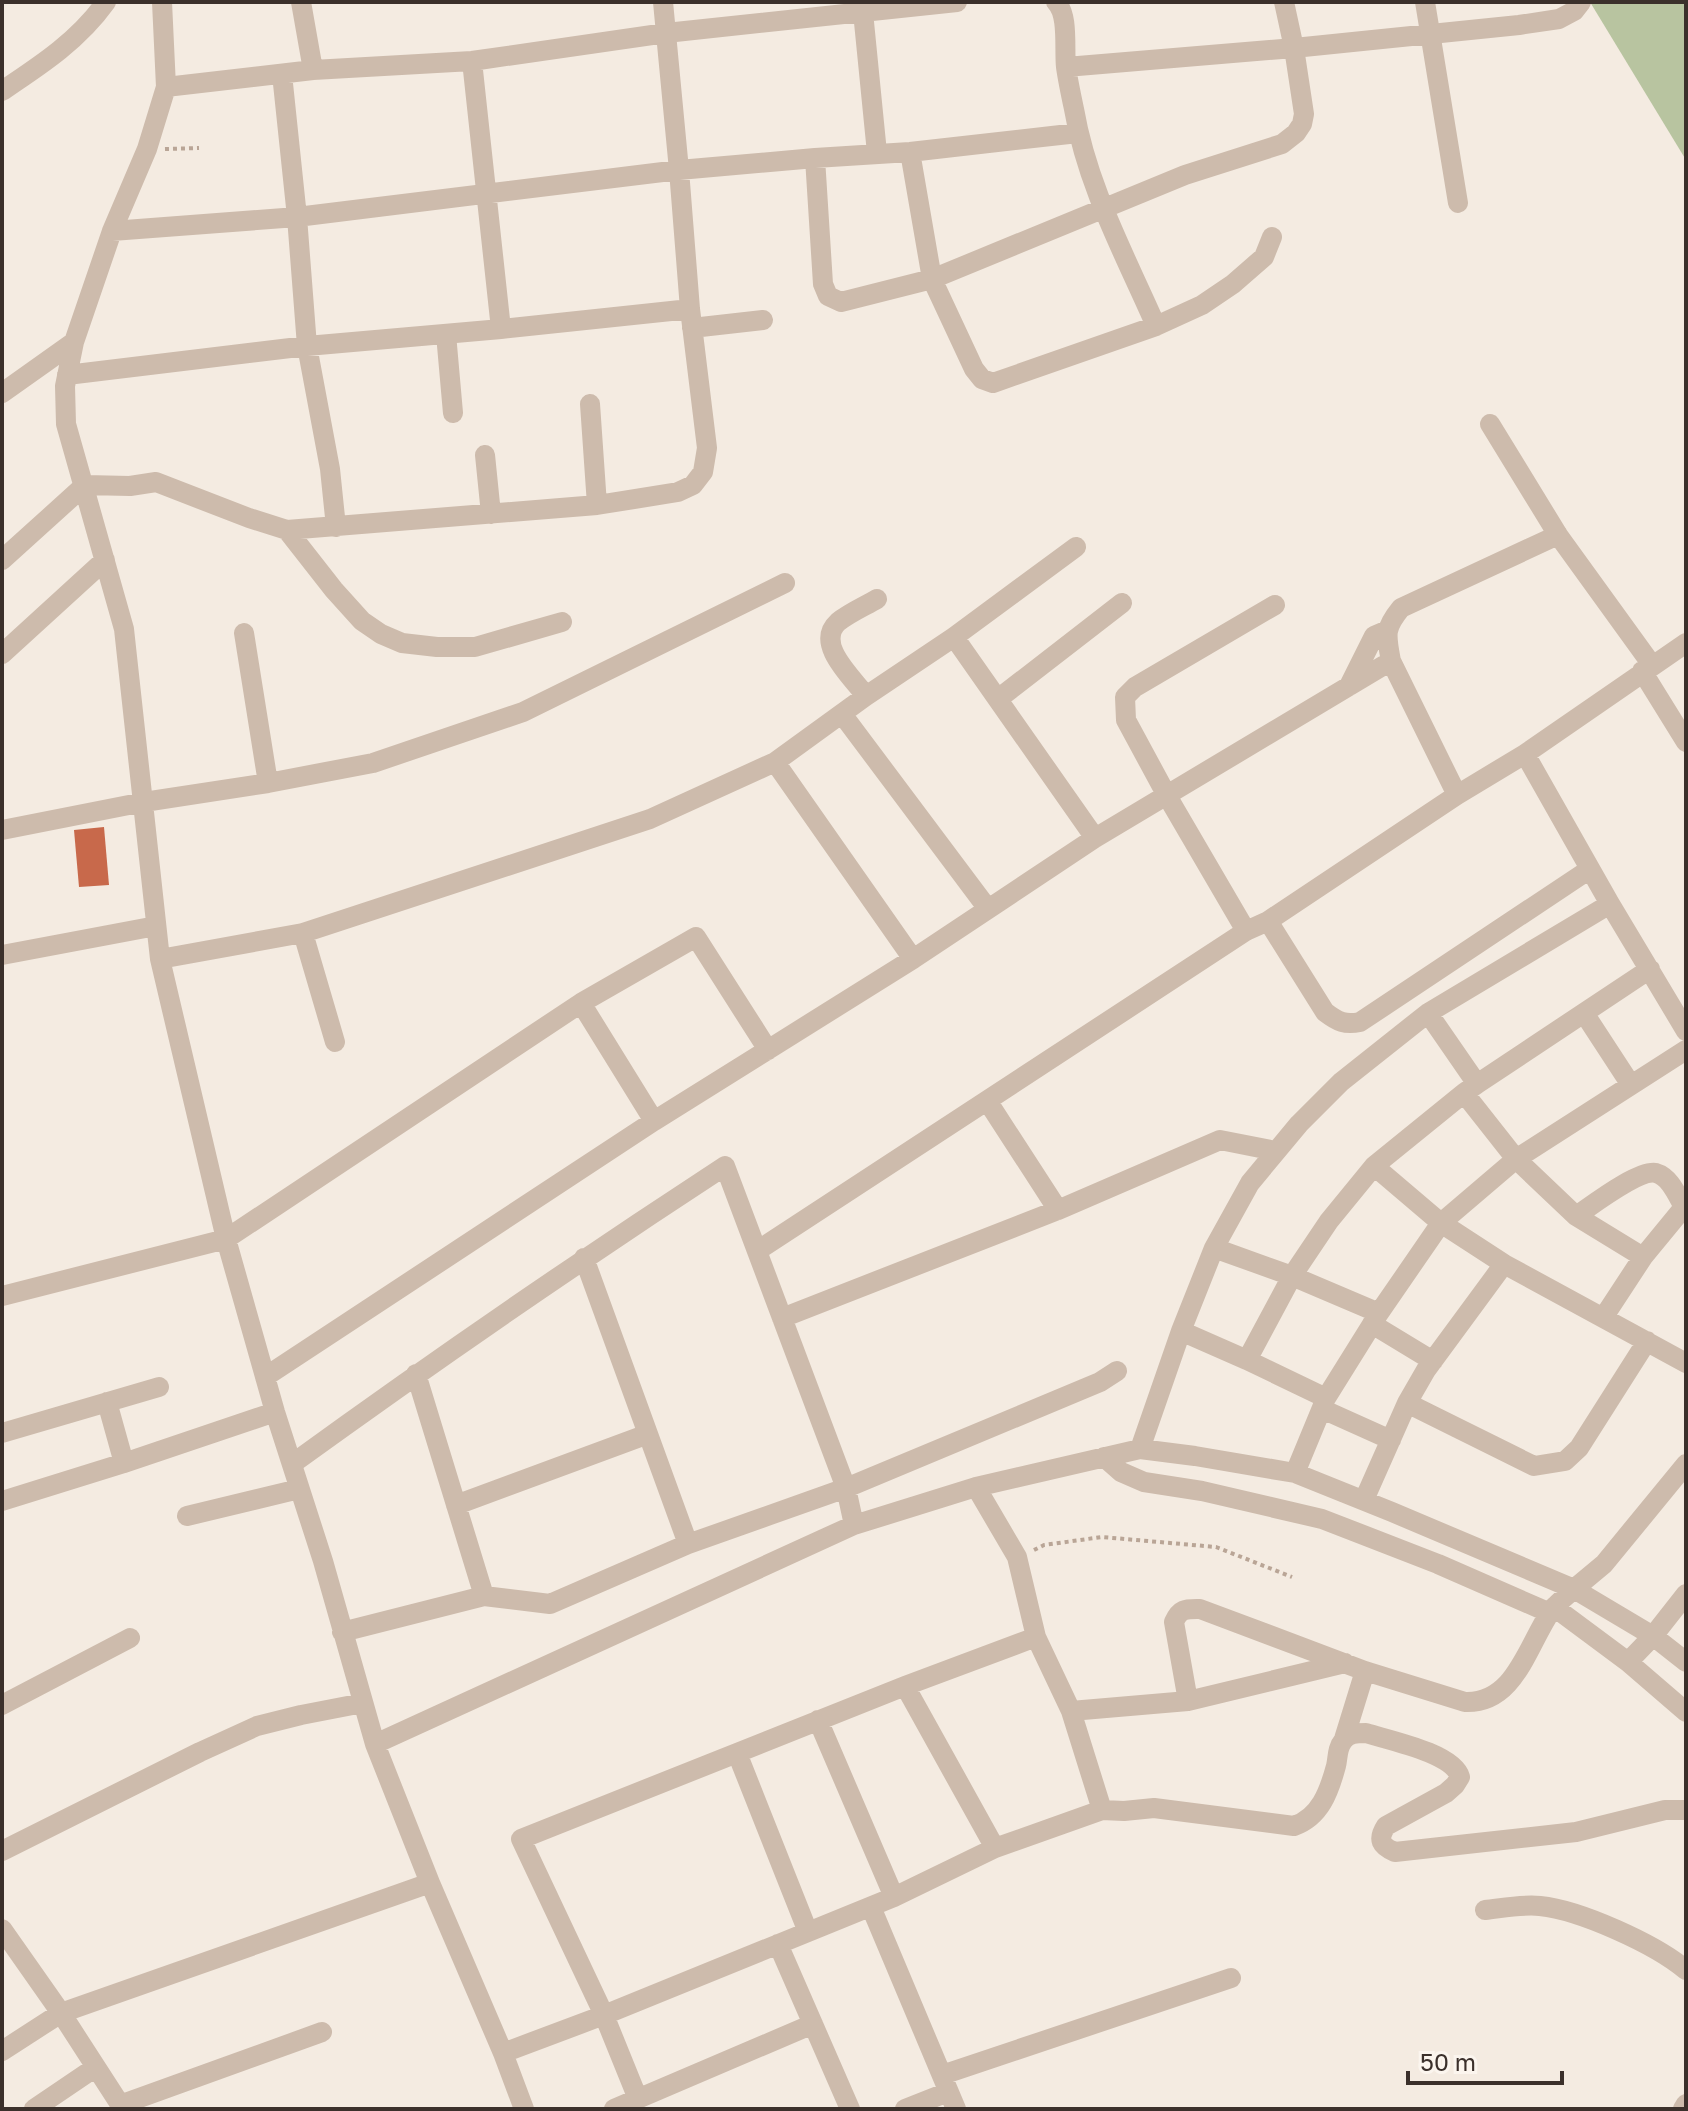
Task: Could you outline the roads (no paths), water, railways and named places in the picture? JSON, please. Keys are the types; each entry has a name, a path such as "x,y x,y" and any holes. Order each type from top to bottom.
{"street":[{"path":"2,91 51,59 95,17 106,2"},
{"path":"162,2 166,87 147,149 112,231 74,342 65,386 66,424 124,629 160,959 226,1239 375,1744 524,2109"},
{"path":"301,2 313,70"},
{"path":"2,560 85,485 130,486 156,482 287,530 597,505 678,492 693,485 703,472 707,448 691,318 663,2"},
{"path":"166,87 313,70 472,61 862,7 957,2"},
{"path":"815,158 823,284 828,296 841,302 932,279 1185,175 1282,144 1296,133 1304,114 1284,2"},
{"path":"1425,2 1458,203"},
{"path":"1066,67 1519,25 1559,19 1574,11 1581,2"},
{"path":"1059,3 1063,14 1066,67 1087,166 1156,326"},
{"path":"862,7 877,153"},
{"path":"472,61 501,329"},
{"path":"282,74 307,346 330,469 336,527"},
{"path":"112,231 297,217 679,170 910,152 1078,133"},
{"path":"910,152 932,279 974,369 982,379 993,383 1156,326 1202,305 1264,257 1272,237"},
{"path":"67,375 307,346 501,329 691,318 763,320"},
{"path":"446,334 453,413"},
{"path":"2,393 74,342"},
{"path":"590,404 597,505"},
{"path":"1490,424 1558,535 1647,668 1686,742"},
{"path":"485,455 491,514"},
{"path":"287,530 362,621 402,643 475,647 562,622"},
{"path":"1457,795 1391,661 1387,639 1389,623 1401,608 1558,535"},
{"path":"160,959 303,933 650,819 775,762 1076,547"},
{"path":"2,654 105,560"},
{"path":"2,830 373,763 523,712 785,583"},
{"path":"866,696 833,653 829,643 837,622 877,599"},
{"path":"998,699 1122,603"},
{"path":"1246,931 1126,720 1125,697 1135,687 1275,605"},
{"path":"1349,686 1374,636 1388,630"},
{"path":"244,633 268,783"},
{"path":"954,637 1095,838"},
{"path":"757,1251 1246,931 1268,921 1457,795 1525,754 1686,643"},
{"path":"265,1377 654,1121 913,959 1095,838 1391,661"},
{"path":"842,714 988,909"},
{"path":"1525,754 1607,900 1686,1031"},
{"path":"775,762 913,959"},
{"path":"1268,921 1325,1012 1346,1025 1360,1022 1592,873"},
{"path":"1140,1449 1214,1248 1250,1183 1276,1151 1341,1082 1428,1013 1607,900"},
{"path":"2,955 156,926"},
{"path":"303,933 335,1042"},
{"path":"2,1296 226,1239 581,1003 696,937 768,1050"},
{"path":"1247,1360 1292,1276 1329,1221 1374,1166 1470,1089 1650,969"},
{"path":"581,1003 654,1121"},
{"path":"1428,1013 1470,1089 1516,1159 1576,1216 1643,1257"},
{"path":"1584,1013 1631,1085"},
{"path":"1295,1473 1324,1404 1376,1318 1441,1223 1516,1159 1686,1050"},
{"path":"988,1102 1058,1210"},
{"path":"782,1318 1058,1210 1220,1140 1276,1151"},
{"path":"292,1464 584,1258 725,1166 846,1488 854,1525"},
{"path":"1374,1166 1441,1223 1504,1264 1686,1363"},
{"path":"1576,1216 1650,1172 1669,1181 1685,1208 1643,1257 1603,1318"},
{"path":"1214,1248 1292,1276 1376,1318 1433,1361"},
{"path":"584,1258 688,1544"},
{"path":"1364,1500 1407,1403 1433,1361 1504,1264"},
{"path":"1181,1331 1247,1360 1391,1440"},
{"path":"1407,1403 1534,1466 1565,1461 1579,1448 1647,1341"},
{"path":"342,1632 484,1596 550,1604 688,1544 846,1488 1100,1382 1117,1371"},
{"path":"416,1374 484,1596"},
{"path":"2,1433 159,1387"},
{"path":"107,1402 124,1463"},
{"path":"2,1501 275,1412"},
{"path":"456,1505 648,1434"},
{"path":"375,1744 854,1525 976,1487 1140,1449 1322,1519 1387,1529 1443,1550 1574,1589 1653,1636 1686,1662"},
{"path":"1104,1457 1132,1478 1295,1473 1364,1500 1387,1529 1443,1550 1552,1610 1628,1662 1686,1712"},
{"path":"1188,1701 1174,1622 1178,1614 1186,1609 1200,1609 1365,1671 1465,1702 1480,1703 1492,1698 1509,1684 1552,1610 1604,1564 1686,1464"},
{"path":"976,1487 1017,1557 1036,1637 1071,1711 1102,1810"},
{"path":"187,1516 299,1489"},
{"path":"1628,1662 1686,1594"},
{"path":"638,2099 604,2015 521,1839 1036,1637"},
{"path":"2,1705 130,1638"},
{"path":"1071,1711 1188,1701 1345,1663"},
{"path":"503,2053 871,1907 995,1848 1102,1810 1154,1808 1294,1826 1306,1822 1319,1810 1365,1671"},
{"path":"905,1686 995,1848"},
{"path":"2,1851 257,1726 363,1703"},
{"path":"818,1720 894,1897"},
{"path":"1344,1739 1356,1733 1366,1733 1442,1758 1458,1771 1460,1777 1446,1793 1386,1826 1381,1834 1382,1843 1395,1852 1576,1832 1665,1810 1686,1810"},
{"path":"737,1753 808,1932"},
{"path":"2,2051 61,2013 430,1883"},
{"path":"1485,1910 1537,1905 1557,1908 1624,1934 1686,1970"},
{"path":"871,1907 949,2092"},
{"path":"2,1929 122,2107 322,2032"},
{"path":"778,1944 850,2109"},
{"path":"905,2109 1231,1978"},
{"path":"614,2109 813,2024"},
{"path":"34,2109 96,2067"}]}
